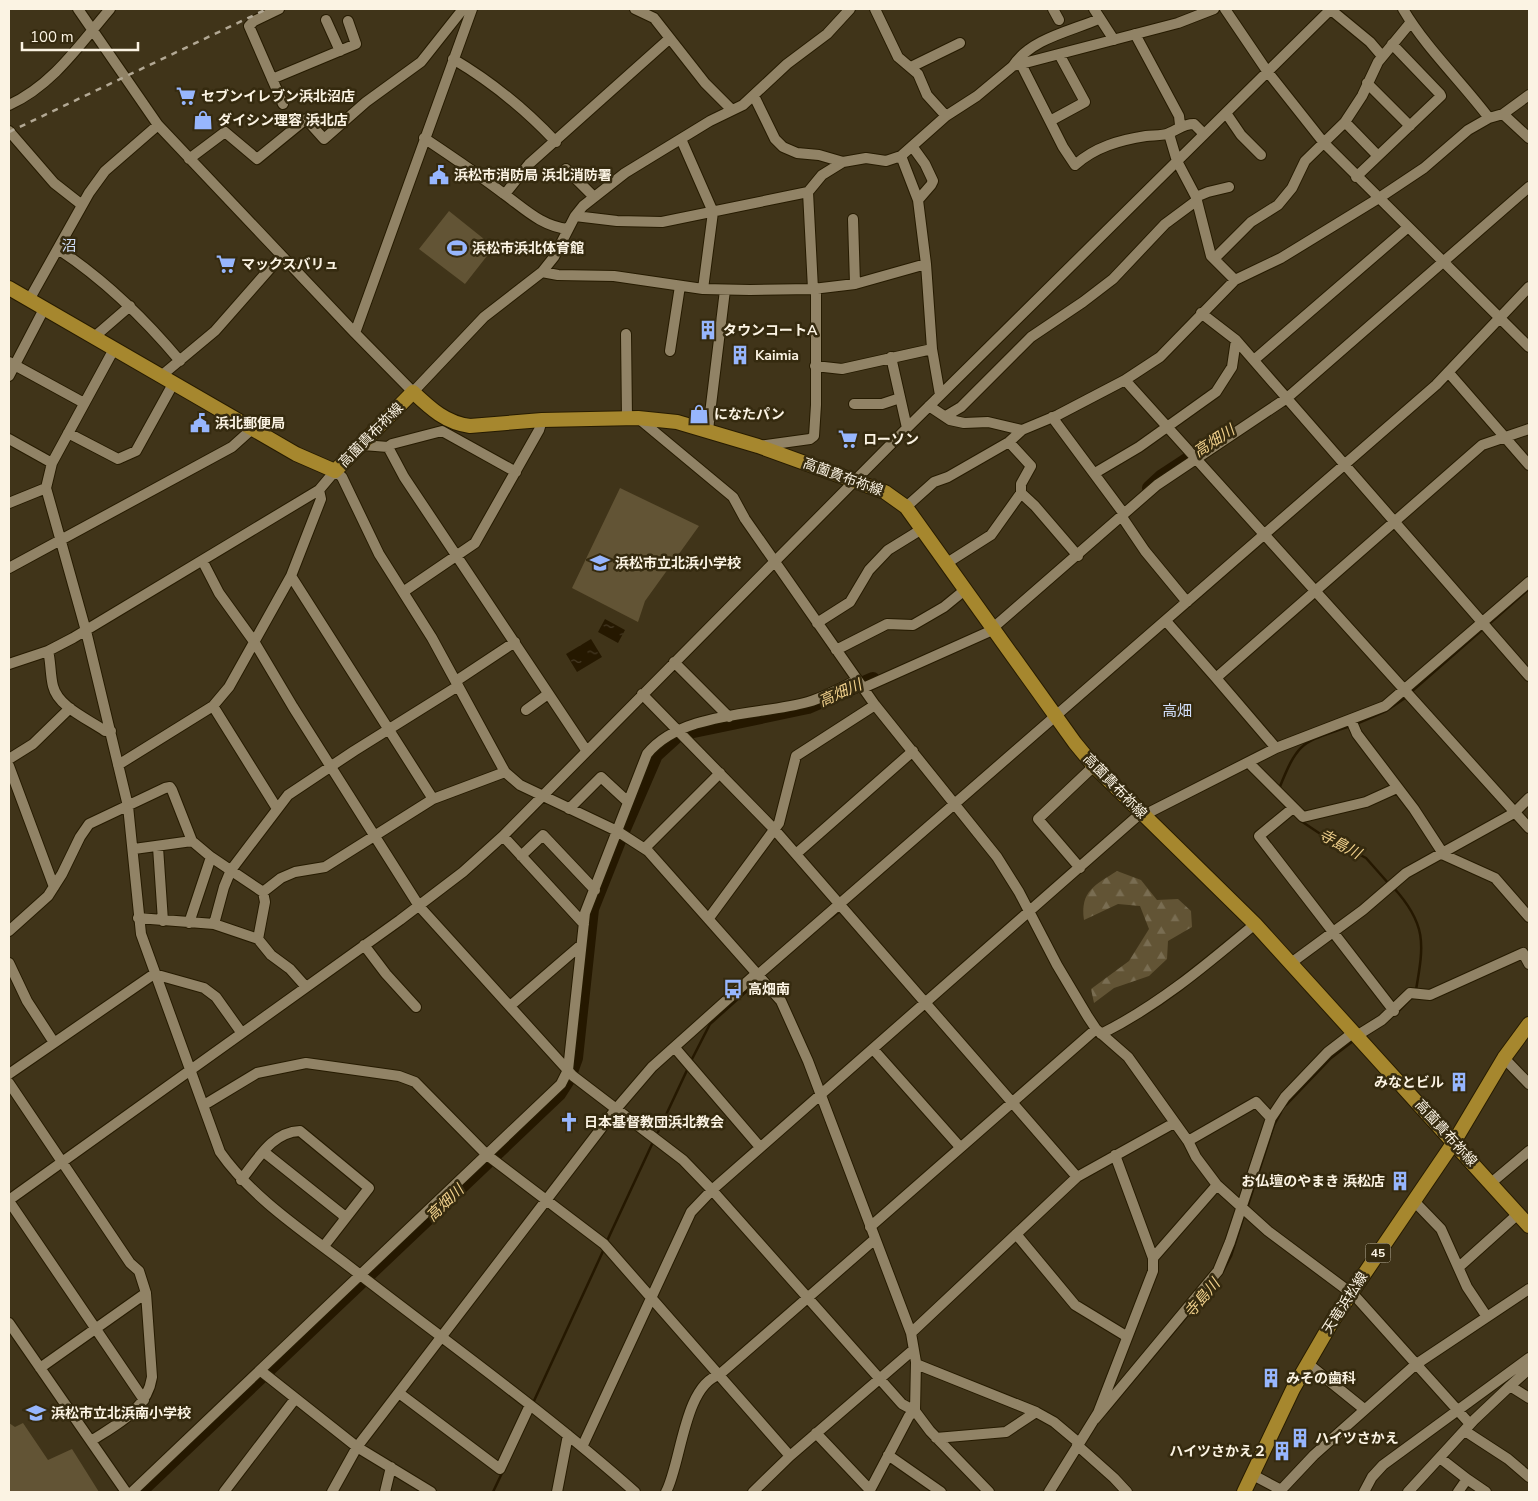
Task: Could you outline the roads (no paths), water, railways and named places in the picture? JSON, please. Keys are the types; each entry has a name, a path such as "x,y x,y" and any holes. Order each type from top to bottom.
{"main road":[{"name":"高薗貴布祢線","path":"9,288 252,429 311,462 335,471 363,445 413,392 436,413 460,424 485,426 542,420 632,418 677,422 758,446 885,492 906,507 1057,718 1094,766 1255,924 1529,1226"},
{"name":"天竜浜松線","path":"1244,1492 1307,1363 1351,1293 1454,1142 1504,1058 1529,1024"}],"street":[{"path":"78,9 158,125 189,160 413,392 484,316 542,272 554,257 575,216 594,197 625,172 754,96 787,64 827,34 850,9"},
{"path":"9,106 44,82 93,32 110,9"},
{"path":"279,9 254,21 249,26 283,104"},
{"path":"189,160 225,132 257,160 306,119 324,138 366,102 420,62 463,9"},
{"path":"355,333 472,9"},
{"path":"635,9 654,18 710,88 732,110"},
{"path":"876,9 898,57 918,74 927,95 946,116"},
{"path":"1053,9 1059,20"},
{"path":"1094,9 1114,40"},
{"path":"575,216 650,222 713,212 770,198 808,192 822,175 843,162 866,158 886,161 901,156 946,116 977,96 1017,65 1202,16 1214,9"},
{"path":"1225,9 1267,71 1324,143 1356,177 1529,347"},
{"path":"144,1400 9,1201 241,1032 419,906 463,872 503,836 586,750 940,395 1330,9 1370,42 1382,56"},
{"path":"1402,9 1489,118"},
{"path":"1099,19 1035,45 1020,54 1017,65 1075,165 1086,154 1105,146 1134,138 1168,134 1180,125 1194,124 1204,134"},
{"path":"326,20 340,50"},
{"path":"272,79 357,42 348,20"},
{"path":"1214,260 1252,222 1278,204 1292,188 1306,161 1345,122 1362,96 1382,56 1411,22"},
{"path":"1135,34 1179,116 1180,125"},
{"path":"505,194 529,164 556,142 669,39"},
{"path":"911,67 960,43"},
{"path":"1356,177 1439,99 1440,94 1392,44"},
{"path":"1050,121 1085,102 1059,54"},
{"path":"453,59 499,89 556,142"},
{"path":"1367,83 1410,126"},
{"path":"906,507 934,482 948,477 1010,442 1022,430 1125,380 1160,357 1235,280 1281,258 1379,198 1430,164 1468,130 1489,118 1503,114 1529,94"},
{"path":"754,96 775,139 783,147 797,153 819,155 843,162"},
{"path":"1226,113 1240,135 1261,155"},
{"path":"1503,114 1529,138"},
{"path":"1345,122 1378,156"},
{"path":"29,300 82,205 105,171 158,125"},
{"path":"1168,134 1177,161 1196,199 1214,260 1235,280"},
{"path":"11,138 54,183 82,205"},
{"path":"424,138 505,194 532,216 556,228 568,229"},
{"path":"681,139 713,212 703,289"},
{"path":"912,146 933,181 918,200"},
{"path":"901,156 918,200 926,264 932,349 940,395"},
{"path":"566,169 594,197"},
{"path":"946,416 961,407 1031,337 1113,279 1164,224 1208,192 1229,187"},
{"path":"132,1492 263,1374 364,1278 490,1157 570,1073 585,913 647,754 656,742 677,729 808,702 860,684 994,628 1123,513 1193,456 1285,396 1529,187"},
{"path":"758,446 812,438 816,405 814,288 808,192"},
{"path":"853,219 855,284"},
{"path":"1254,360 1408,228"},
{"path":"58,249 92,271 130,306 180,361"},
{"path":"68,433 118,460 136,450 167,380 180,361 215,331 281,256"},
{"path":"542,272 558,275 614,276 703,289 725,290 814,288 855,284 926,264"},
{"path":"670,351 680,286"},
{"path":"332,1492 357,1447 616,1109 652,1067 760,976 1346,465 1449,373 1529,288"},
{"path":"708,430 725,290"},
{"path":"93,338 130,306"},
{"path":"9,376 12,364 44,309"},
{"path":"1201,313 1236,340 1529,676"},
{"path":"626,334 632,418 733,497 745,519 860,684 997,857 1030,912 1057,964 1099,1031 1128,1057 1217,1185 1268,1231 1351,1293 1456,1411 1468,1428 1529,1477"},
{"path":"1095,473 1167,428 1220,389 1232,367 1236,340"},
{"path":"815,366 842,368 932,349"},
{"path":"114,350 52,463 46,488 86,631 128,806 134,849 138,918 154,974 220,1152 241,1180 364,1278 582,1445 636,1492"},
{"path":"891,357 907,428"},
{"path":"12,364 84,403"},
{"path":"1449,373 1529,465"},
{"path":"1125,380 1529,828"},
{"path":"854,404 882,404 900,398"},
{"path":"929,406 950,420 964,423 988,422 1022,430"},
{"path":"1052,417 1123,513 1145,551 1187,602"},
{"path":"404,592 475,542 516,472 539,430 542,420"},
{"path":"9,568 232,447 252,429"},
{"path":"1216,678 1482,445 1529,429"},
{"path":"363,445 388,447 392,444 442,431 516,472"},
{"path":"9,439 52,463"},
{"path":"947,564 991,535 1021,493 1021,484 1031,466 1010,442"},
{"path":"388,447 404,478 586,750"},
{"path":"9,664 48,650 86,631 203,562 319,490 335,471 342,477 385,566 404,592 457,683 505,772 520,785 617,831 645,848 760,976 788,1013 911,1333 916,1364 914,1412 909,1416 869,1491 816,1433"},
{"path":"9,503 46,488"},
{"path":"118,765 213,706 229,687 291,576 321,499 319,490"},
{"path":"1021,493 1035,506 1076,554"},
{"path":"818,623 850,602 869,570 888,550 922,529"},
{"path":"203,562 219,592 255,642 419,906 570,1073 683,1160 712,1190 902,1404 914,1412 936,1438 988,1492"},
{"path":"291,576 433,799"},
{"path":"582,1445 691,1212 712,1190 926,1004 1141,813 1150,812 1276,748 1353,724 1385,706 1529,582"},
{"path":"836,650 887,624 913,625 944,607 966,590"},
{"path":"1166,621 1276,748"},
{"path":"214,924 224,887 231,870 252,845 276,807 298,787 457,683 515,642"},
{"path":"48,650 53,686 60,698 70,708 105,731 111,731"},
{"path":"674,662 729,717"},
{"path":"526,710 548,694"},
{"path":"642,694 774,829 1077,1176"},
{"path":"709,918 774,829 783,813 796,756 875,704"},
{"path":"213,706 276,807"},
{"path":"9,759 33,744 70,708"},
{"path":"1353,724 1397,788 1414,809 1444,856 1495,878 1529,916"},
{"path":"796,854 913,751"},
{"path":"1249,763 1278,793 1291,810 1303,816 1366,802 1397,788"},
{"path":"9,766 54,887"},
{"path":"1080,868 1038,819 1094,766"},
{"path":"263,892 282,878 295,872 325,867 433,799 505,772"},
{"path":"645,848 720,773"},
{"path":"569,809 601,777 628,802"},
{"path":"9,931 43,901 54,887 85,828 95,819 170,787 192,841 211,857 263,892 265,902 258,939"},
{"path":"1291,963 1363,910 1391,885 1442,852 1514,813 1529,798"},
{"path":"1291,810 1259,836 1394,1011"},
{"path":"521,856 543,835 595,890"},
{"path":"503,836 584,924"},
{"path":"134,849 192,841"},
{"path":"158,847 163,921"},
{"path":"189,923 211,857"},
{"path":"138,918 214,924 258,939 271,955 290,969 306,987"},
{"path":"870,1227 960,1147 1099,1031 1128,1020 1179,986 1255,924"},
{"path":"364,945 386,974 416,1007"},
{"path":"510,1006 581,945"},
{"path":"1095,1419 1218,1271 1245,1210 1271,1118 1285,1097 1328,1052 1394,1011 1413,994 1430,995 1523,953 1529,964"},
{"path":"9,963 27,1001 53,1041"},
{"path":"154,974 204,988 216,996 241,1032"},
{"path":"9,1074 53,1041 99,1014 154,974"},
{"path":"675,1048 760,1147"},
{"path":"873,1049 960,1147"},
{"path":"1504,1058 1529,1084"},
{"path":"204,1105 257,1073 306,1063 399,1076 420,1085 490,1157 545,1201 604,1244 790,1456"},
{"path":"9,1084 130,1263 139,1271 146,1293 152,1377 150,1390 144,1400 129,1415 91,1441"},
{"path":"1188,1141 1256,1102 1271,1118"},
{"path":"911,1333 1077,1176 1174,1123"},
{"path":"241,1180 277,1137 288,1132 300,1131 369,1188 324,1246"},
{"path":"1491,1183 1529,1151"},
{"path":"264,1152 343,1215 344,1219"},
{"path":"1048,1492 1080,1446 1095,1419 1126,1336 1151,1278 1152,1258 1115,1155"},
{"path":"1152,1258 1217,1185"},
{"path":"1414,1201 1441,1229 1467,1287 1487,1317"},
{"path":"1459,1267 1518,1214"},
{"path":"1016,1234 1075,1305 1126,1336"},
{"path":"666,1492 688,1417 701,1390 711,1377 719,1375 806,1297 875,1239"},
{"path":"1253,1475 1284,1491 1314,1455 1415,1365 1529,1289"},
{"path":"40,1368 146,1293"},
{"path":"9,1323 126,1492"},
{"path":"753,1492 790,1456 913,1350"},
{"path":"1364,1492 1380,1468 1529,1358"},
{"path":"1307,1363 1364,1409"},
{"path":"916,1364 1036,1412 1056,1423 1127,1492"},
{"path":"1408,1492 1468,1428 1529,1369"},
{"path":"263,1374 357,1447 431,1492"},
{"path":"1510,1386 1529,1398"},
{"path":"399,1393 500,1469 530,1405"},
{"path":"224,1492 295,1399"},
{"path":"936,1438 1006,1432 1036,1412"},
{"path":"557,1492 568,1434"},
{"path":"888,1455 941,1492"},
{"path":"1440,1458 1467,1480 1486,1492"},
{"path":"385,1492 391,1468"},
{"path":"1458,1492 1467,1480"}],"water":[{"path":"605,619 625,630 618,643 598,632"},
{"path":"591,639 602,657 577,672 566,654"}],"waterway":[{"name":"高畑川","path":"1149,488 1162,476 1194,455"},
{"name":"寺島川","path":"1489,624 1529,589"},
{"name":"寺島川","path":"1411,692 1483,629"},
{"name":"高畑川","path":"689,732 808,707 873,679"},
{"name":"寺島川","path":"1356,724 1386,711 1405,698"},
{"name":"寺島川","path":"1279,789 1292,760 1304,745 1321,736 1350,726"},
{"name":"高畑川","path":"624,829 656,755 677,736"},
{"name":"寺島川","path":"1278,796 1288,809"},
{"name":"寺島川","path":"1301,821 1322,835 1366,858 1389,884"},
{"name":"高畑川","path":"140,1492 559,1094 568,1080 576,1058 592,909 619,841"},
{"name":"寺島川","path":"1393,887 1412,912 1420,935 1421,960 1416,990"},
{"path":"831,918 840,911"},
{"path":"691,1061 710,1024 759,980"},
{"name":"寺島川","path":"1397,1013 1412,997"},
{"name":"寺島川","path":"1286,1105 1331,1058 1353,1041"},
{"path":"658,1132 688,1068"},
{"name":"寺島川","path":"1248,1205 1274,1125 1281,1112"},
{"path":"607,1241 653,1142"},
{"name":"寺島川","path":"1221,1275 1231,1256 1244,1215"},
{"path":"533,1403 604,1249"},
{"name":"寺島川","path":"1106,1413 1218,1279"},
{"path":"493,1492 502,1473"}],"railway":[{"path":"9,132 267,9"}],"place":[{"name":"セブンイレブン浜北沼店","path":"186,96"},
{"name":"ダイシン理容 浜北店","path":"203,120"},
{"name":"浜松市消防局 浜北消防署","path":"439,175"},
{"name":"浜松市浜北体育館","path":"457,248"},
{"name":"マックスバリュ","path":"226,264"},
{"name":"タウンコートA","path":"708,330"},
{"name":"Kaimia","path":"740,355"},
{"name":"になたパン","path":"699,414"},
{"name":"浜北郵便局","path":"200,423"},
{"name":"ローソン","path":"848,439"},
{"name":"浜松市立北浜小学校","path":"600,563"},
{"name":"高畑南","path":"733,989"},
{"name":"みなとビル","path":"1459,1082"},
{"name":"日本基督教団浜北教会","path":"569,1122"},
{"name":"お仏壇のやまき 浜松店","path":"1400,1181"},
{"name":"みその歯科","path":"1271,1378"},
{"name":"浜松市立北浜南小学校","path":"36,1413"},
{"name":"ハイツさかえ","path":"1300,1438"},
{"name":"ハイツさかえ２","path":"1282,1451"}],"district":[{"name":"沼","path":"69,246"},
{"name":"高畑","path":"1177,711"}]}
